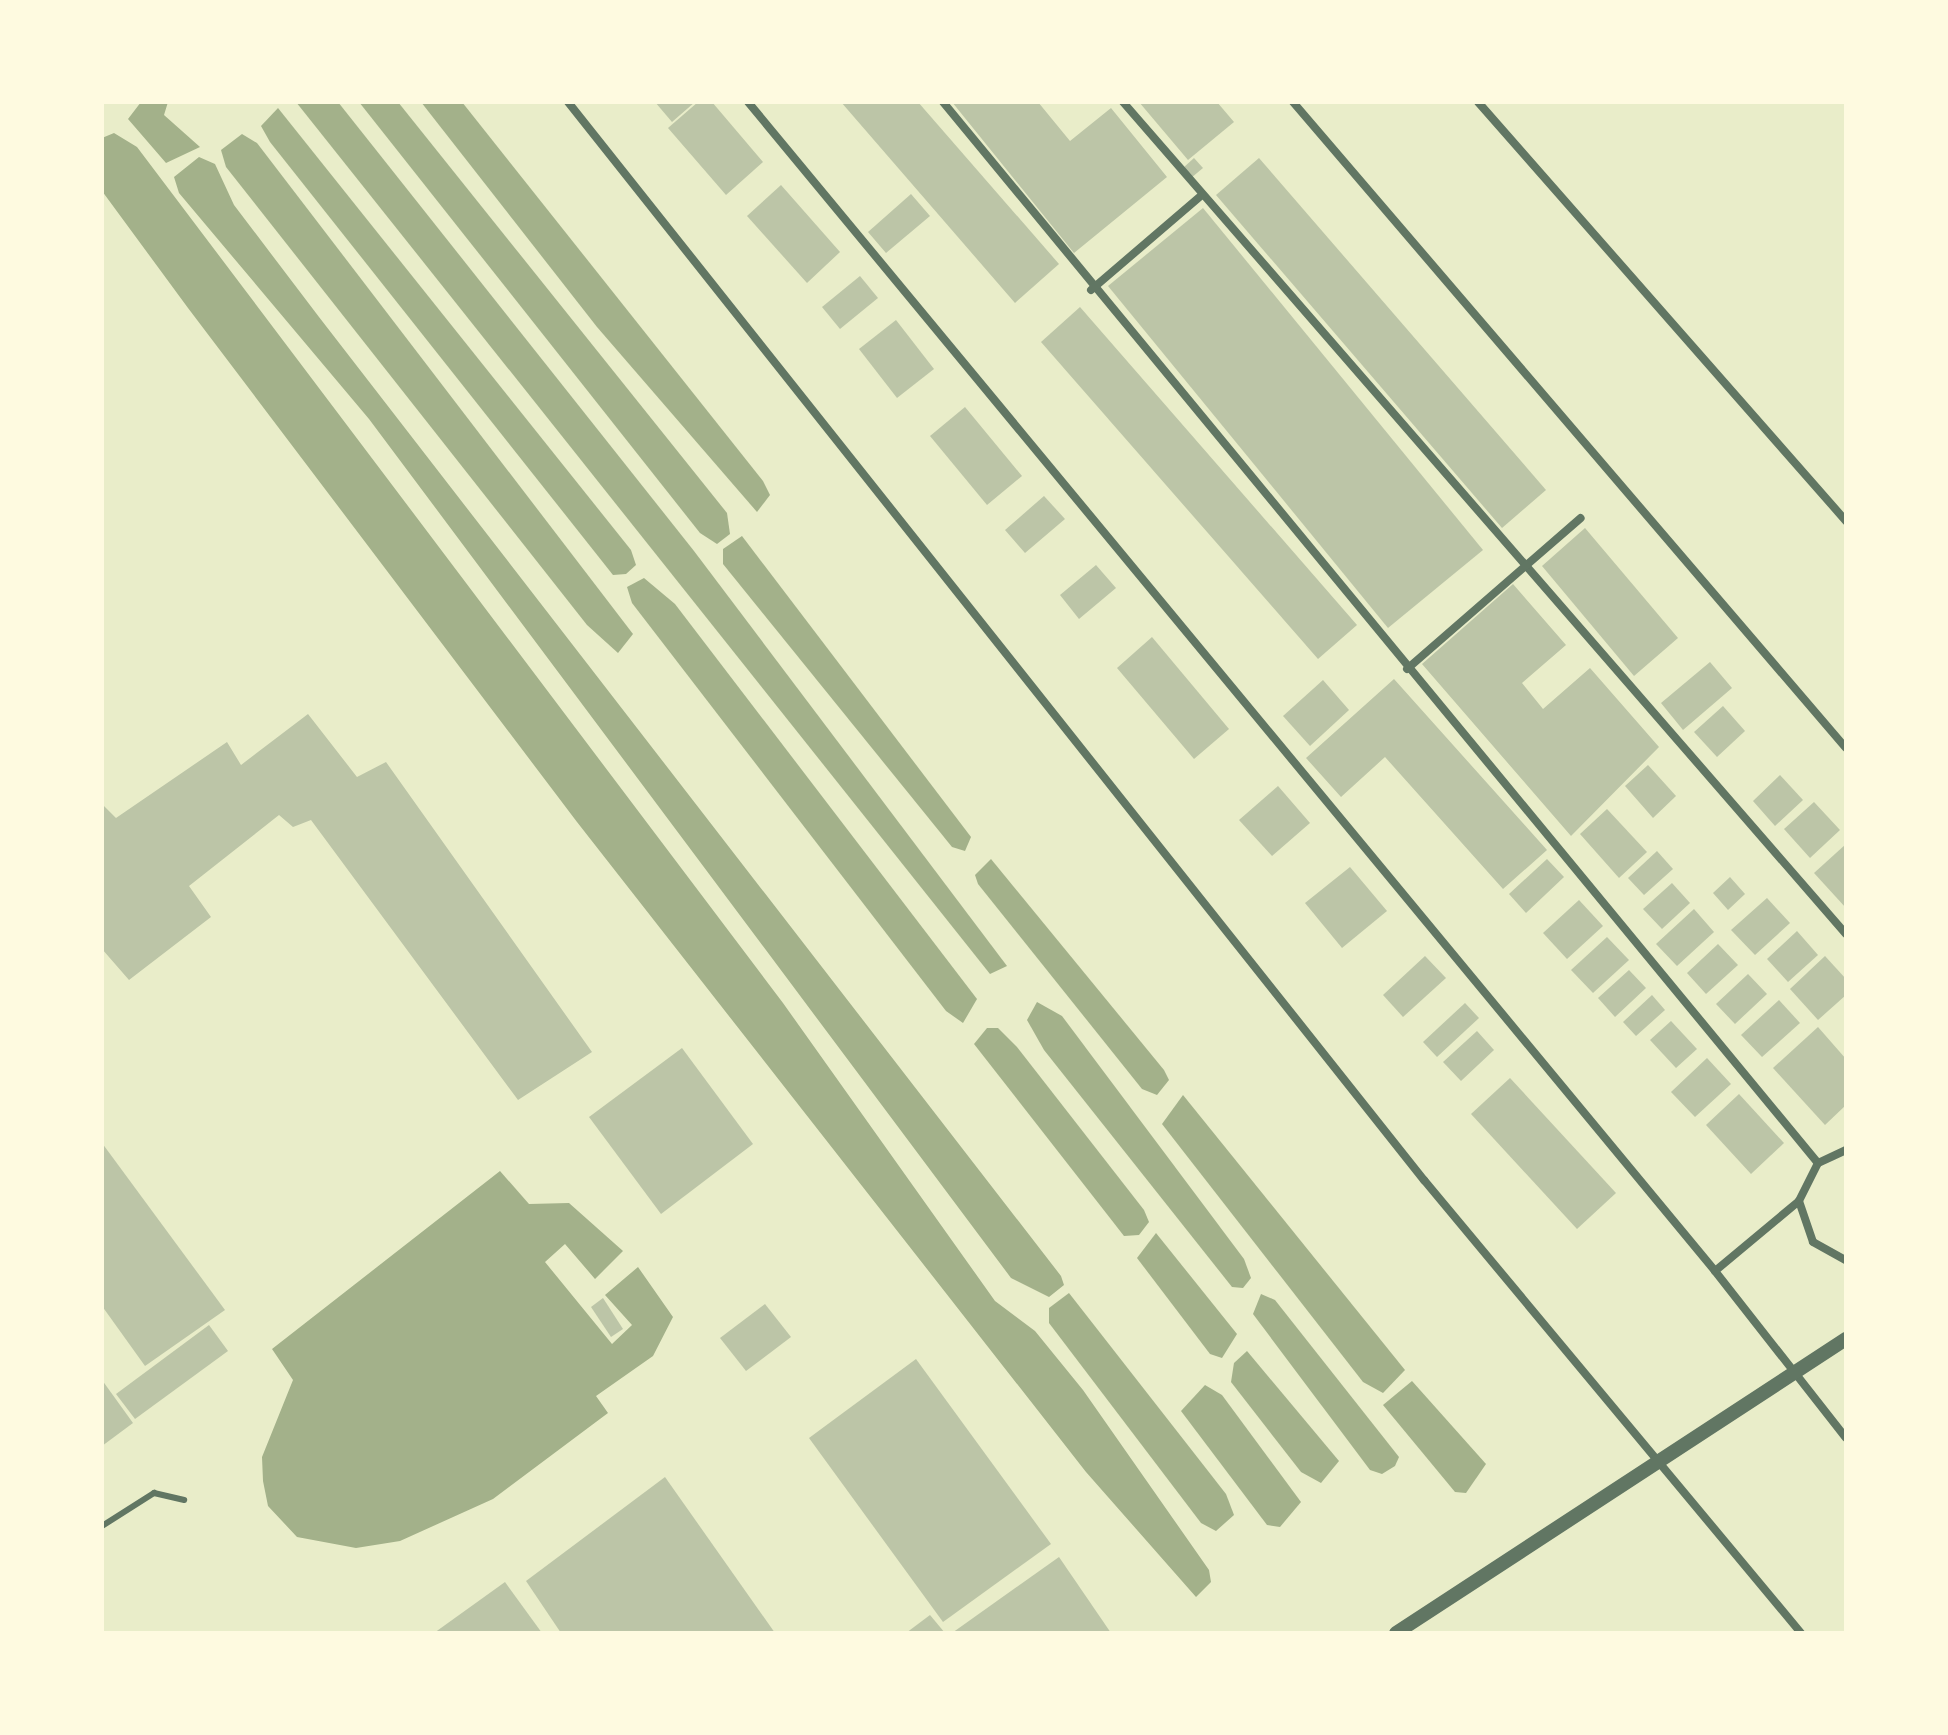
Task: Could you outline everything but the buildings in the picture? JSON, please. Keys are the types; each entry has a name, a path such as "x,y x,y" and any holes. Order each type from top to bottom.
{"street":[{"path":"568,102 1201,903 1801,1633"},
{"path":"748,102 1715,1271 1846,1438"},
{"path":"943,102 1091,290 1818,1163"},
{"path":"1123,102 1846,934"},
{"path":"1293,102 1846,748"},
{"path":"1478,102 1846,521"},
{"path":"1091,290 1202,195"},
{"path":"1407,669 1581,518"},
{"path":"1715,1271 1799,1201 1818,1163 1846,1150"},
{"path":"1799,1201 1813,1242 1846,1260"},
{"path":"1396,1633 1656,1460 1846,1339"}],"lane":[{"path":"102,1526 154,1493 184,1500"}],"shaded area":[{"path":"141,102 168,102 164,115 200,147 166,163 128,119"},
{"path":"296,102 338,102 694,551 1007,966 990,974"},
{"path":"359,102 398,102 727,513 730,534 717,544 700,533"},
{"path":"421,102 462,102 763,481 770,495 757,512 597,327"},
{"path":"278,108 631,550 636,565 626,574 613,575 270,142 261,126"},
{"path":"114,133 137,147 783,1003 995,1301 1035,1331 1083,1390 1209,1570 1211,1582 1196,1597 1086,1472 577,822 188,308 102,191 102,138"},
{"path":"242,134 257,143 633,634 618,653 587,625 226,167 221,150"},
{"path":"199,157 215,164 234,205 319,317 1061,1276 1064,1285 1049,1297 1011,1278 369,419 179,193 174,177"},
{"path":"742,536 971,837 965,851 952,847 723,564 723,549"},
{"path":"644,578 675,604 977,999 963,1023 946,1011 632,603 627,587"},
{"path":"991,859 1164,1070 1169,1080 1157,1095 1142,1089 978,884 975,875"},
{"path":"1037,1002 1062,1016 1244,1259 1251,1278 1243,1288 1232,1287 1044,1050 1027,1020"},
{"path":"987,1028 998,1028 1017,1047 1144,1210 1149,1222 1139,1235 1124,1236 974,1044"},
{"path":"1183,1095 1405,1370 1383,1393 1363,1382 1162,1124"},
{"path":"500,1171 529,1204 569,1203 623,1251 595,1279 565,1244 545,1262 612,1344 632,1325 605,1295 638,1267 673,1317 653,1356 596,1396 608,1413 493,1499 400,1541 356,1548 297,1537 268,1506 263,1481 262,1457 293,1380 272,1349"},
{"path":"1156,1233 1237,1334 1222,1358 1210,1354 1137,1258"},
{"path":"1069,1293 1226,1494 1234,1515 1216,1531 1201,1523 1049,1323 1049,1308"},
{"path":"1261,1294 1275,1300 1399,1457 1395,1466 1382,1474 1370,1470 1253,1314"},
{"path":"1247,1351 1339,1461 1321,1483 1301,1472 1231,1382 1234,1363"},
{"path":"1412,1381 1486,1464 1466,1493 1455,1492 1383,1405"},
{"path":"1205,1385 1222,1395 1301,1502 1280,1527 1267,1525 1181,1411"}]}
